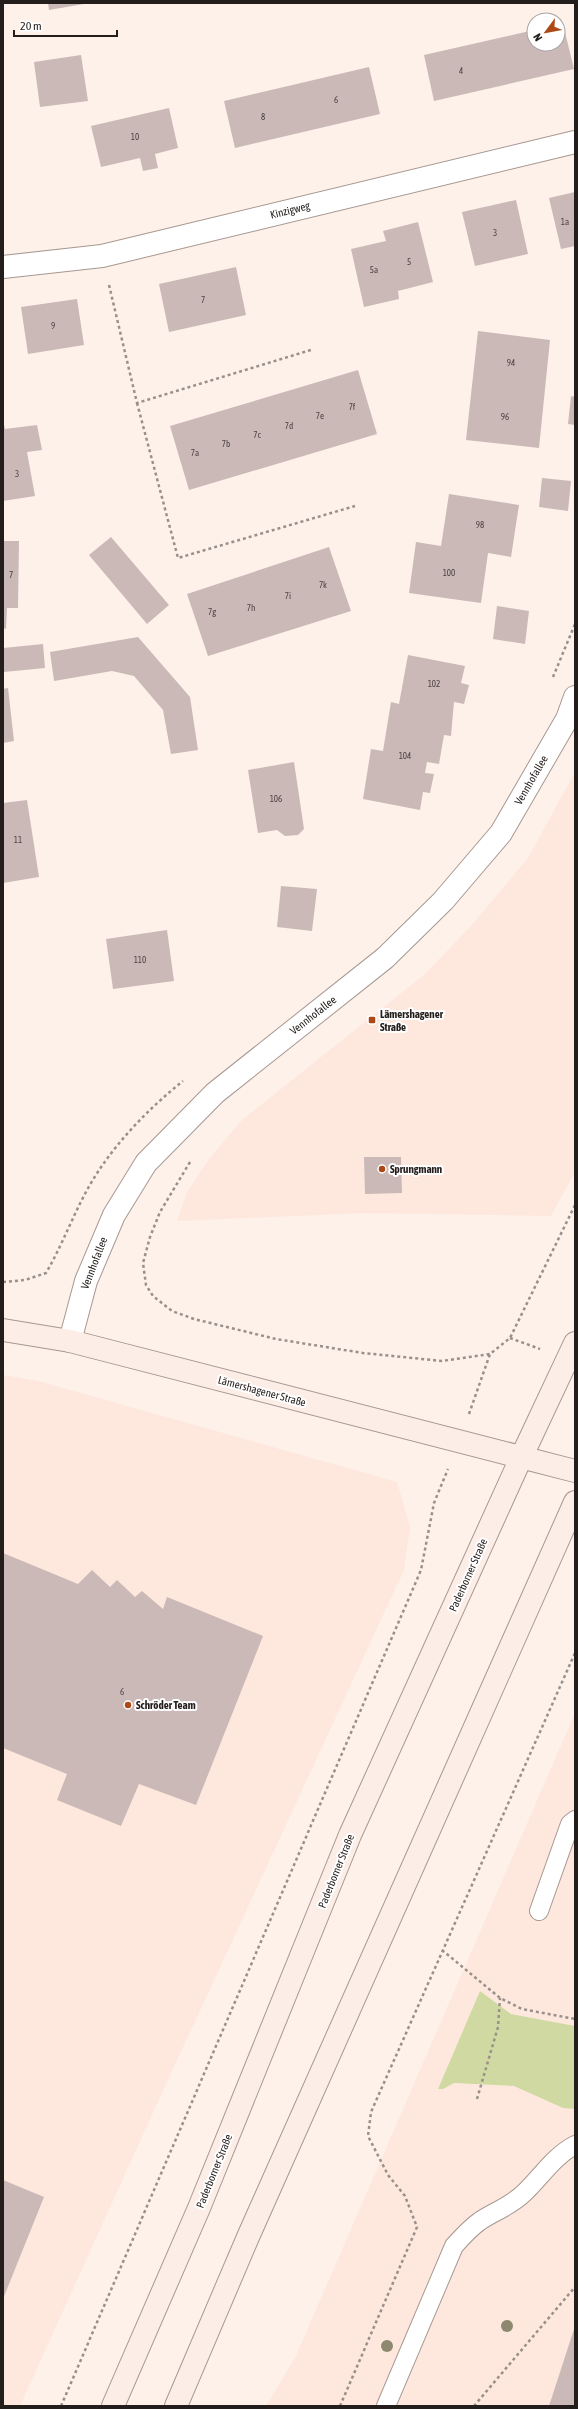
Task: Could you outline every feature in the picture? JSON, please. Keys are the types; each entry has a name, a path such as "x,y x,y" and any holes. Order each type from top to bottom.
{"main road":[{"name":"Lämershagener Straße","path":"3,1330 70,1341 575,1471"},
{"name":"Paderborner Straße","path":"113,2406 199,2208 350,1835 521,1458 575,1343"},
{"path":"176,2406 248,2237 575,1502"}],"street":[{"name":"Kinzigweg","path":"3,267 102,256 575,142"},
{"name":"Vennhofallee","path":"70,1341 86,1281 114,1215 146,1163 215,1093 385,958 443,901 501,833 567,719 575,697"}],"lane":[{"path":"539,1911 570,1824 575,1820"},
{"path":"386,2406 454,2246 466,2232 481,2220 507,2207 524,2193 564,2150 575,2144"}],"path":[{"path":"102,256 137,403 178,558 355,506"},
{"path":"137,403 310,350"},
{"path":"553,678 575,624"},
{"path":"3,1282 25,1280 46,1273 91,1182 100,1169 119,1144 158,1101 186,1079"},
{"path":"152,1296 172,1311 189,1317 276,1339 363,1353 442,1361 490,1354 510,1338 575,1205"},
{"path":"61,2406 421,1570 434,1503 459,1442 490,1354"},
{"path":"340,2406 416,2227 405,2196 388,2175 368,2136 371,2112 575,1653"},
{"path":"442,1950 500,1998 522,2009 575,2019"},
{"path":"477,2099 498,2027 500,1998"},
{"path":"474,2406 575,2287"}],"shaded area":[{"path":"575,772 575,1172 551,1216 364,1213 177,1221 187,1192 209,1159 242,1120 425,974 470,927 528,858"},
{"path":"3,1375 38,1381 397,1482 410,1527 404,1570 160,2097 20,2406 3,2406"},
{"path":"575,1713 575,2026 511,2014 480,1991 438,2089 443,2089 454,2083 514,2086 563,2108 575,2109 575,2406 266,2406 295,2358"}],"green space":[{"path":"480,1991 511,2014 575,2026 575,2109 563,2108 514,2086 454,2083 443,2089 438,2089"}],"building":[{"path":"48,3 83,3 84,4 49,10"},
{"path":"526,32 526,52 566,52 566,36 574,69 434,101 424,55"},
{"path":"81,55 88,101 40,107 34,62"},
{"path":"369,67 380,114 235,148 224,101"},
{"path":"169,108 178,148 155,154 158,168 143,171 140,158 101,167 91,126"},
{"path":"575,192 575,246 561,249 549,198"},
{"path":"516,200 528,254 475,266 462,212"},
{"path":"418,222 433,282 398,291 399,299 364,307 351,249 386,241 383,231"},
{"path":"236,267 246,315 169,332 159,284"},
{"path":"77,299 84,345 28,354 21,307"},
{"path":"478,331 550,340 539,448 466,440"},
{"path":"358,370 377,434 189,490 170,426"},
{"path":"571,396 575,397 575,425 568,424"},
{"path":"3,420 5,429 37,425 42,450 27,452 35,496 3,501"},
{"path":"542,478 571,481 568,511 539,507"},
{"path":"449,494 519,505 511,557 488,553 481,603 409,593 416,542 441,546"},
{"path":"111,537 169,605 147,624 89,555"},
{"path":"3,541 19,541 18,608 7,608 6,629 3,628"},
{"path":"329,547 351,611 208,656 187,594"},
{"path":"497,606 529,611 525,644 493,639"},
{"path":"138,637 190,697 198,750 171,754 163,710 134,676 112,671 54,681 50,652"},
{"path":"43,644 45,668 4,672 3,648"},
{"path":"408,655 465,666 461,683 469,685 464,704 454,702 451,736 444,735 439,764 427,762 425,773 434,774 430,793 423,792 420,810 363,799 371,749 383,751 391,702 399,704"},
{"path":"8,688 14,741 3,743 3,689"},
{"path":"294,762 304,829 298,835 285,836 277,830 258,833 248,770"},
{"path":"27,800 39,877 3,883 3,803"},
{"path":"281,886 317,889 312,931 277,927"},
{"path":"167,930 174,981 113,989 106,939"},
{"path":"364,1157 401,1157 402,1193 365,1194"},
{"path":"3,1553 78,1584 92,1570 110,1587 117,1580 135,1597 142,1591 163,1609 167,1597 263,1636 196,1805 139,1784 121,1826 57,1800 67,1774 3,1748"},
{"path":"3,2180 44,2197 3,2299"},
{"path":"575,2326 575,2406 549,2406"}],"place":[{"name":"Lämershagener Straße","path":"372,1020"},
{"name":"Sprungmann","path":"382,1169"},
{"name":"Schröder Team","path":"128,1705"}]}
